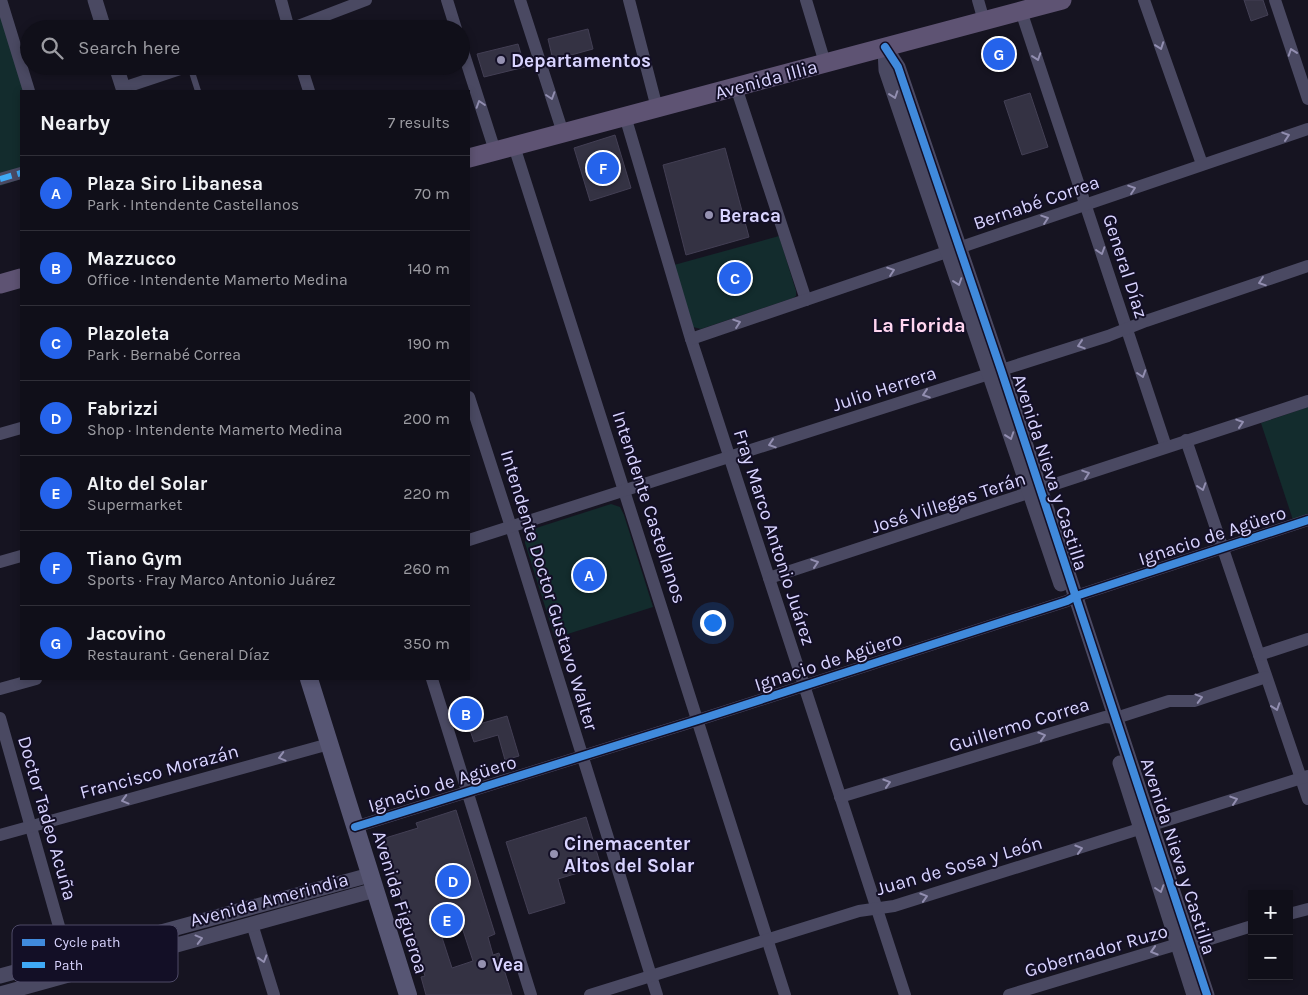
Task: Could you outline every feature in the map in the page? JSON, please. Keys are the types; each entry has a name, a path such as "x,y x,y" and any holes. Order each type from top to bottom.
{"main road":[{"name":"Avenida Illia","path":"470,158 1062,0"},
{"path":"0,284 20,278"},
{"name":"Avenida Figueroa","path":"309,680 408,995"}],"street":[{"path":"1,0 20,62"},
{"path":"95,0 101,20"},
{"path":"280,0 286,20"},
{"path":"313,20 366,0"},
{"path":"447,0 453,20"},
{"path":"520,0 563,133"},
{"path":"629,0 656,108"},
{"path":"806,0 824,63"},
{"path":"978,0 984,21"},
{"path":"1144,0 1202,164"},
{"path":"1275,0 1308,99"},
{"name":"General Díaz","path":"1021,11 1166,447"},
{"name":"Avenida Nieva y Castilla","path":"885,47 898,67 953,250 1071,599 1184,944 1207,995"},
{"path":"470,73 495,151"},
{"path":"24,75 29,90"},
{"path":"119,75 123,90 165,75"},
{"path":"304,75 309,90"},
{"path":"736,87 806,300"},
{"name":"Fray Marco Antonio Juárez","path":"625,116 691,339 905,995"},
{"name":"Bernabé Correa","path":"691,339 1308,129"},
{"name":"Intendente Castellanos","path":"514,146 785,995"},
{"path":"0,179 20,173"},
{"name":"Julio Herrera","path":"470,540 1108,336 1308,266"},
{"name":"Intendente Doctor Gustavo Walter","path":"470,400 656,995"},
{"name":"José Villegas Terán","path":"769,578 1308,401"},
{"path":"0,434 20,428"},
{"path":"1186,440 1266,678 1305,777 1308,798"},
{"name":"Ignacio de Agüero","path":"355,827 804,686 1308,520"},
{"path":"0,562 20,556"},
{"path":"1259,655 1308,639"},
{"name":"Guillermo Correa","path":"840,797 1169,701 1194,701 1266,678"},
{"path":"0,689 32,680"},
{"path":"432,680 531,995"},
{"name":"Doctor Tadeo Acuña","path":"0,718 59,925"},
{"name":"Francisco Morazán","path":"0,834 329,744"},
{"name":"Juan de Sosa y León","path":"590,995 859,911 894,906 1305,777"},
{"path":"178,931 372,883"},
{"name":"Avenida Amerindia","path":"178,945 252,924 372,883"},
{"path":"1293,913 1308,908"},
{"path":"252,924 274,995"},
{"name":"Gobernador Ruzo","path":"1009,995 1248,927"},
{"name":"Avenida Nieva y Castilla","path":"1184,944 1194,995"},
{"name":"Avenida Amerindia","path":"0,994 43,982"}],"lane":[{"path":"193,75 198,90"}],"green space":[{"path":"0,14 25,90 20,90 20,179 0,186"},
{"path":"779,236 796,296 701,329 693,327 674,265"},
{"path":"1308,407 1308,514 1293,520 1261,423"},
{"path":"611,504 620,507 624,515 653,607 555,638 525,543 525,536 530,530"}],"building":[{"path":"1244,0 1263,0 1268,15 1251,21"},
{"path":"588,29 593,49 553,60 548,39"},
{"name":"Departamentos","path":"518,44 525,67 484,77 477,54"},
{"path":"1030,93 1048,147 1022,155 1004,101"},
{"path":"615,135 631,188 590,201 574,148"},
{"name":"Beraca","path":"725,148 749,237 686,255 663,165"},
{"path":"507,716 519,756 505,760 498,735 474,742 469,727"},
{"path":"456,810 495,934 488,937 493,955 499,953 512,995 426,995 421,977 425,976 412,938 416,937 396,886 382,839 418,828 416,823","holes":["456,909 473,961 452,968 435,916"]},
{"name":"Cinemacenter Altos del Solar","path":"586,817 601,866 558,879 565,903 529,914 506,842"}],"marked path":[{"path":"0,179 20,173"}],"cycle path":[{"path":"885,47 898,67 1001,370 1207,995"},
{"path":"355,827 698,720 1067,601 1076,596 1308,520"}],"place":[{"name":"Jacovino","path":"999,54"},
{"name":"Departamentos","path":"501,60"},
{"name":"Tiano Gym","path":"603,168"},
{"name":"Beraca","path":"709,215"},
{"name":"Plazoleta","path":"735,278"},
{"name":"Plaza Siro Libanesa","path":"589,575"},
{"name":"Mazzucco","path":"466,714"},
{"name":"Cinemacenter Altos del Solar","path":"554,854"},
{"name":"Fabrizzi","path":"453,881"},
{"name":"Alto del Solar","path":"447,920"},
{"name":"Vea","path":"482,964"}],"district":[{"name":"La Florida","path":"919,325"}]}
